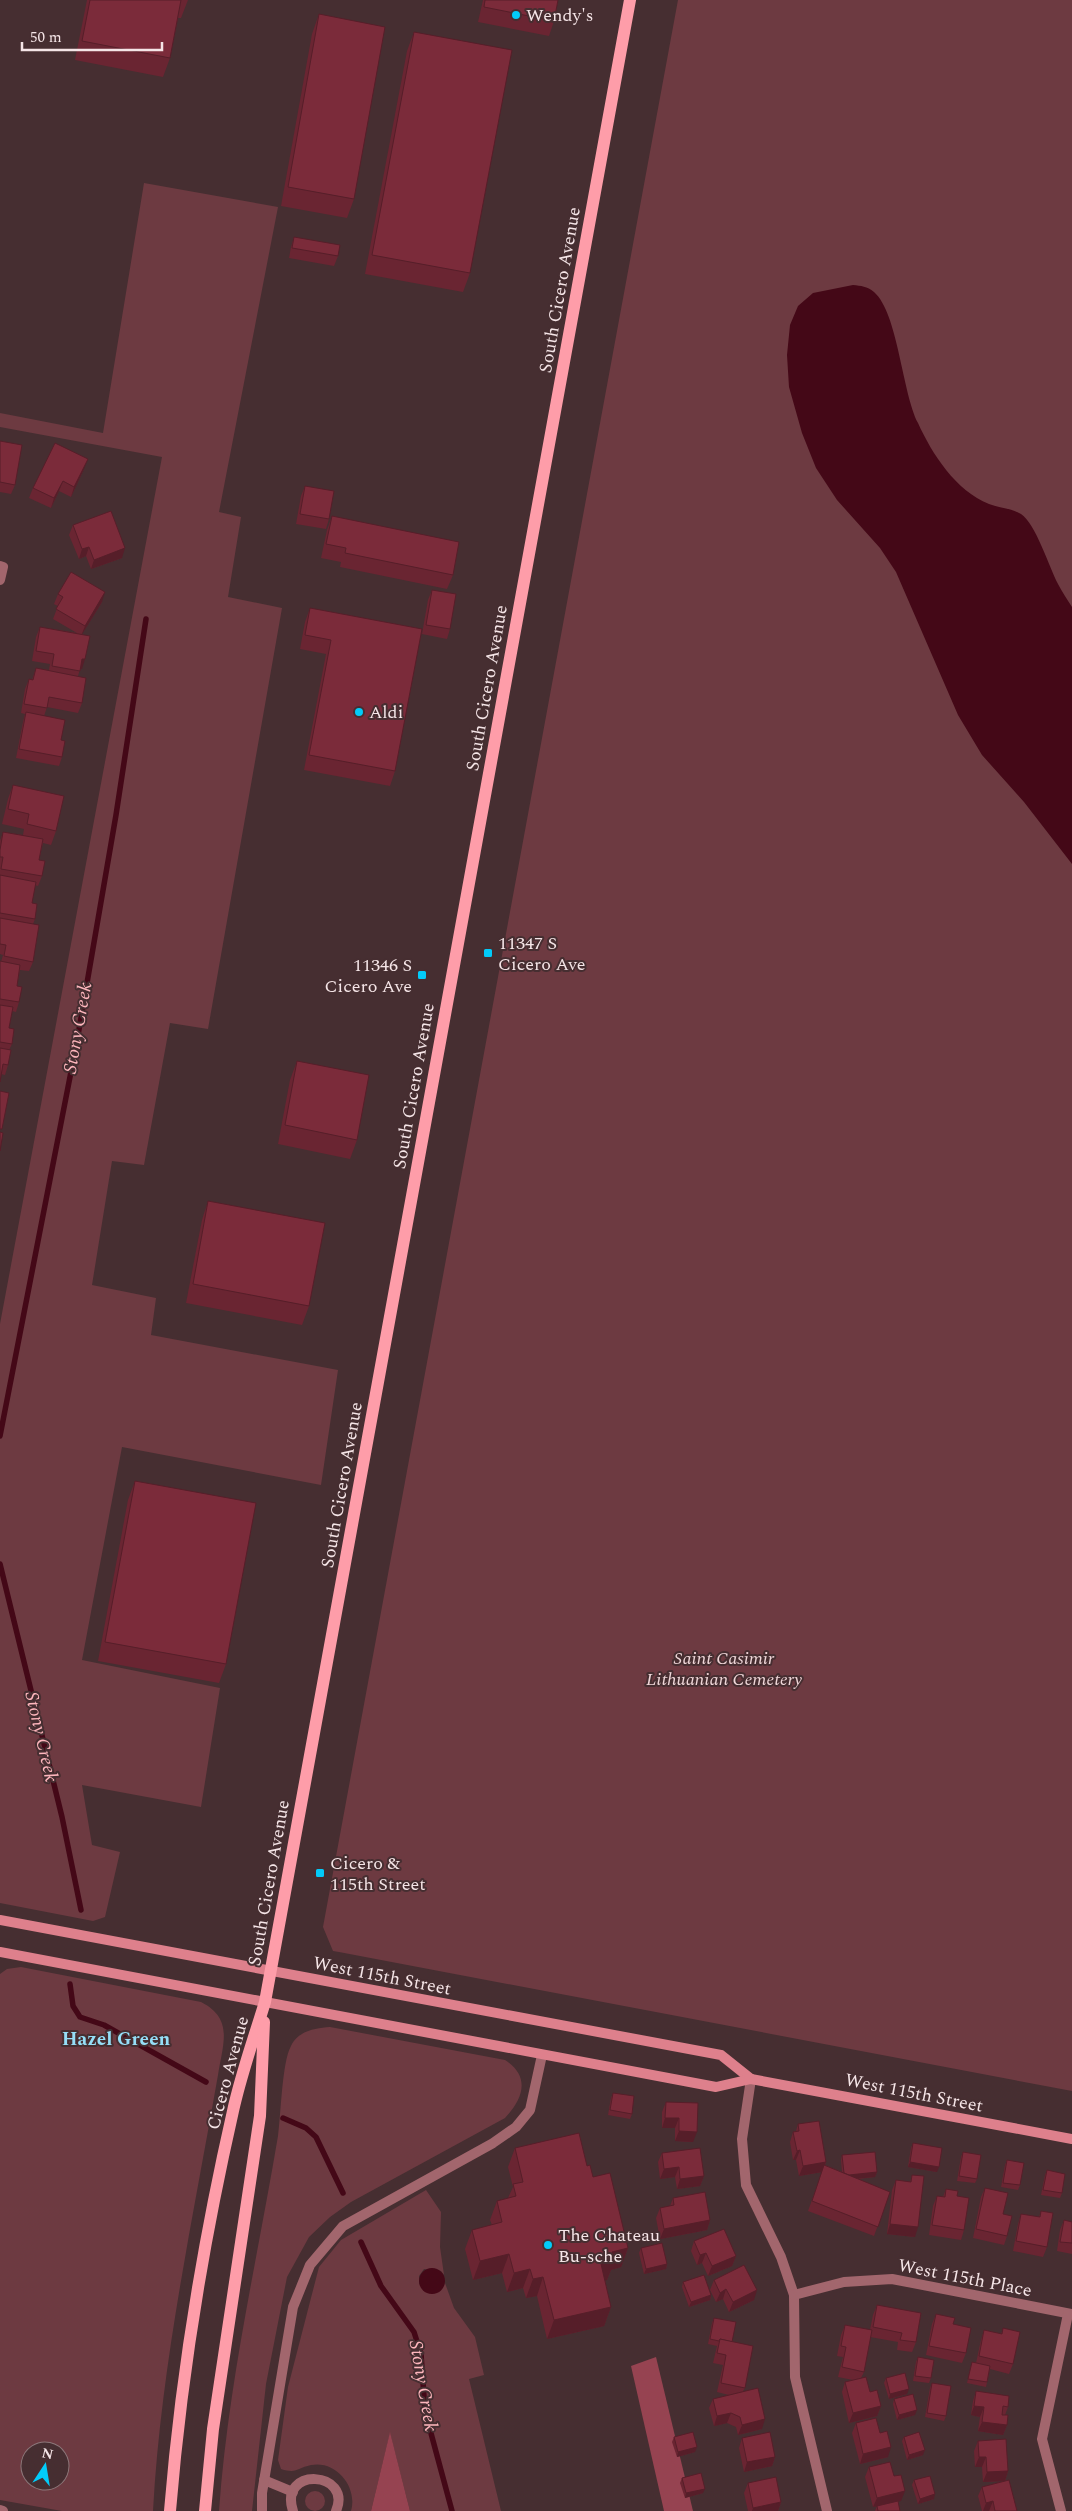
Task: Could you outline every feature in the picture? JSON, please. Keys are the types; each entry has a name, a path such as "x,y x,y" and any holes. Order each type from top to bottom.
{"main road":[{"name":"South Cicero Avenue","path":"265,2002 630,0"},
{"name":"Cicero Avenue","path":"170,2511 177,2427 195,2301 233,2110 265,2002"},
{"name":"Cicero Avenue","path":"205,2511 213,2429 260,2116 265,2002"}],"street":[{"path":"0,580 1,566"},
{"name":"West 115th Street","path":"0,1920 721,2056 751,2079"},
{"name":"West 115th Street","path":"0,1952 716,2087 751,2079 1072,2139"},
{"path":"262,2511 264,2480 293,2308 310,2266 342,2226 493,2143 516,2127 530,2110 542,2054"},
{"path":"751,2079 742,2139 746,2184 781,2257 794,2295 795,2377 827,2511"},
{"name":"West 115th Place","path":"794,2295 844,2282 892,2279 1070,2314"},
{"path":"1061,2511 1042,2439 1070,2314"},
{"path":"293,2511 291,2498 293,2492 303,2481 317,2478 324,2480 335,2491 338,2499 336,2511"},
{"path":"264,2480 293,2492"}],"green space":[{"name":"Saint Casimir Lithuanian Cemetery","path":"678,0 1072,0 1072,2091 333,1951 323,1927"},
{"path":"144,183 278,207 219,512 241,517 228,597 282,608 208,1029 170,1023 144,1165 112,1161 92,1285 156,1298 151,1335 338,1370 321,1485 122,1447 82,1660 220,1688 201,1807 82,1785 92,1845 120,1852 105,1917 93,1921 0,1903 0,1324 162,457 0,427 0,413 103,433"},
{"path":"21,1967 201,2002 218,2016 222,2024 224,2042 170,2346 157,2456 153,2511 62,2511 0,2500 0,1974 7,1969"},
{"path":"330,2027 505,2060 518,2074 522,2088 520,2096 505,2118 351,2202 330,2217 309,2237 287,2277 266,2384 252,2511 219,2511 223,2464 236,2369 278,2136 282,2089 288,2054 294,2041 302,2034 313,2029"},
{"path":"426,2190 441,2212 440,2247 444,2275 441,2271 424,2269 419,2276 419,2284 443,2287 445,2283 454,2308 475,2337 484,2375 469,2379 501,2511 410,2511 390,2433 371,2511 351,2511 351,2493 348,2485 337,2471 320,2465 311,2465 294,2471 281,2469 278,2460 288,2387 319,2267 341,2240"},
{"path":"311,2491 319,2491 325,2497 325,2505 319,2511 311,2511 305,2505 305,2497"}],"shaded area":[{"path":"853,285 871,290 882,302 889,317 912,409 930,447 938,459 956,481 977,498 989,504 1017,512 1027,519 1037,536 1058,584 1072,607 1072,864 1024,802 982,755 958,715 896,572 880,548 837,500 816,468 802,433 789,387 787,355 790,325 798,306 813,293"},
{"path":"432,2268 441,2272 445,2281 441,2290 432,2294 423,2290 419,2281 423,2272"},
{"path":"656,2357 693,2511 664,2511 631,2366"},
{"path":"390,2432 410,2511 371,2511"}],"building":[{"path":"90,0 181,0 170,58 82,41"},
{"path":"485,0 558,0 554,21 484,7"},
{"path":"319,14 385,27 354,199 288,187"},
{"path":"414,32 512,50 470,273 372,255"},
{"path":"294,237 340,245 338,256 292,248"},
{"path":"0,441 22,445 15,485 0,482"},
{"path":"55,443 88,459 74,487 63,481 54,498 33,488"},
{"path":"305,486 334,491 329,519 300,514"},
{"path":"111,511 125,548 94,560 89,547 82,549 73,525"},
{"path":"332,516 459,542 453,575 345,553 346,548 326,544"},
{"path":"71,572 105,592 85,626 56,609 63,597 58,594"},
{"path":"432,590 456,594 450,629 426,625"},
{"name":"Aldi","path":"310,608 422,629 395,771 309,755 331,640 305,635"},
{"path":"40,627 90,636 85,659 82,659 80,671 52,666 54,654 36,651"},
{"path":"36,668 86,678 82,703 49,697 47,708 24,704 29,679 33,680"},
{"path":"26,712 65,720 61,740 65,741 62,757 19,749"},
{"path":"13,785 64,796 56,831 27,824 29,814 8,809"},
{"path":"3,832 43,839 39,860 45,861 42,876 1,869 3,857 0,857 0,850"},
{"path":"0,875 36,882 32,903 37,904 35,919 0,913"},
{"path":"0,918 39,925 33,962 4,956 6,945 0,944"},
{"path":"0,961 20,965 17,986 22,987 19,1002 0,999"},
{"path":"0,1005 13,1007 9,1028 14,1029 12,1044 0,1042"},
{"path":"0,1048 11,1050 8,1065 3,1064 0,1082"},
{"path":"297,1061 369,1075 357,1140 285,1125"},
{"path":"0,1091 9,1093 2,1129 0,1129"},
{"path":"0,1132 3,1133 0,1151"},
{"path":"208,1201 325,1223 309,1306 193,1284"},
{"path":"135,1481 256,1503 226,1664 105,1642"},
{"path":"613,2093 634,2096 632,2114 610,2110"},
{"path":"666,2102 698,2103 697,2132 679,2131 679,2118 665,2118"},
{"path":"819,2121 826,2162 803,2166 800,2150 797,2151 793,2132 799,2131 798,2124"},
{"name":"The Chateau Bu-sche","path":"579,2133 587,2166 590,2165 593,2177 610,2173 628,2248 612,2252 614,2260 601,2264 611,2307 554,2320 543,2277 533,2279 530,2269 514,2273 509,2254 480,2261 472,2230 502,2222 497,2201 516,2196 513,2184 523,2182 515,2148"},
{"path":"913,2143 942,2148 939,2167 910,2162"},
{"path":"700,2148 704,2176 680,2179 679,2167 664,2169 662,2153"},
{"path":"875,2152 877,2172 849,2175 844,2173 842,2155"},
{"path":"963,2152 981,2155 977,2179 959,2176"},
{"path":"1007,2160 1024,2163 1020,2185 1003,2183"},
{"path":"824,2165 890,2192 878,2227 812,2201"},
{"path":"1047,2170 1065,2174 1062,2193 1043,2190"},
{"path":"912,2175 924,2176 918,2227 890,2224 896,2180 911,2182"},
{"path":"985,2188 1008,2193 1003,2214 1012,2216 1007,2236 976,2229"},
{"path":"946,2189 958,2191 957,2196 969,2198 964,2230 932,2225 937,2196 945,2197"},
{"path":"705,2192 710,2220 664,2229 660,2208 674,2205 673,2198"},
{"path":"1041,2211 1053,2213 1047,2247 1016,2241 1021,2214 1040,2217"},
{"path":"1064,2220 1072,2222 1072,2243 1060,2242"},
{"path":"724,2229 736,2256 712,2266 706,2253 700,2255 694,2241"},
{"path":"662,2243 667,2264 646,2269 641,2248"},
{"path":"744,2265 757,2290 733,2302 726,2289 720,2293 714,2280"},
{"path":"704,2275 711,2295 691,2302 683,2282"},
{"path":"877,2305 921,2313 916,2342 900,2340 902,2333 873,2327"},
{"path":"936,2314 955,2318 953,2324 971,2328 966,2353 929,2346"},
{"path":"714,2318 736,2322 732,2342 710,2339"},
{"path":"845,2325 872,2330 864,2372 842,2367 846,2347 841,2346"},
{"path":"1003,2328 1020,2332 1013,2364 979,2356 984,2330 1002,2334"},
{"path":"720,2339 753,2346 745,2388 721,2383 726,2355 717,2353"},
{"path":"918,2357 934,2360 931,2378 915,2376"},
{"path":"972,2362 990,2366 987,2382 968,2379"},
{"path":"905,2373 909,2389 890,2394 886,2378"},
{"path":"866,2377 870,2392 877,2390 881,2406 853,2413 845,2382"},
{"path":"932,2383 951,2386 946,2416 927,2413"},
{"path":"758,2388 765,2419 742,2425 740,2417 731,2413 717,2416 713,2399"},
{"path":"976,2391 1009,2396 1008,2407 1003,2406 1002,2415 1008,2415 1007,2425 982,2422 984,2407 974,2406"},
{"path":"913,2394 917,2410 899,2415 894,2399"},
{"path":"876,2418 880,2433 887,2431 891,2447 863,2454 856,2423"},
{"path":"693,2432 697,2447 678,2452 674,2437"},
{"path":"770,2432 775,2457 747,2462 742,2438"},
{"path":"919,2432 925,2450 909,2455 904,2437"},
{"path":"1006,2439 1008,2471 987,2472 986,2457 979,2457 978,2441"},
{"path":"890,2462 894,2476 901,2475 905,2491 877,2498 869,2467"},
{"path":"701,2473 705,2489 686,2493 682,2478"},
{"path":"930,2476 935,2494 920,2499 914,2480"},
{"path":"776,2477 781,2502 753,2508 748,2483"},
{"path":"1009,2480 1017,2511 995,2511 993,2501 986,2503 982,2487"},
{"path":"898,2501 900,2511 878,2511 877,2506"}],"waterway":[{"name":"Stony Creek","path":"0,1436 77,1041 116,815 146,619"},
{"name":"Stony Creek","path":"0,1564 62,1817 81,1910"},
{"name":"Stony Creek","path":"70,1984 73,2006 80,2017 104,2025 206,2082"},
{"name":"Stony Creek","path":"283,2118 306,2128 316,2137 343,2193"},
{"name":"Stony Creek","path":"361,2242 381,2286 414,2332 421,2354 425,2411 452,2511"}],"place":[{"name":"Wendy's","path":"516,15"},
{"name":"Aldi","path":"359,712"},
{"name":"11347 S Cicero Ave","path":"488,953"},
{"name":"11346 S Cicero Ave","path":"422,975"},
{"name":"Cicero & 115th Street","path":"320,1873"},
{"name":"The Chateau Bu-sche","path":"548,2245"}],"district":[{"name":"Hazel Green","path":"116,2039"}]}
